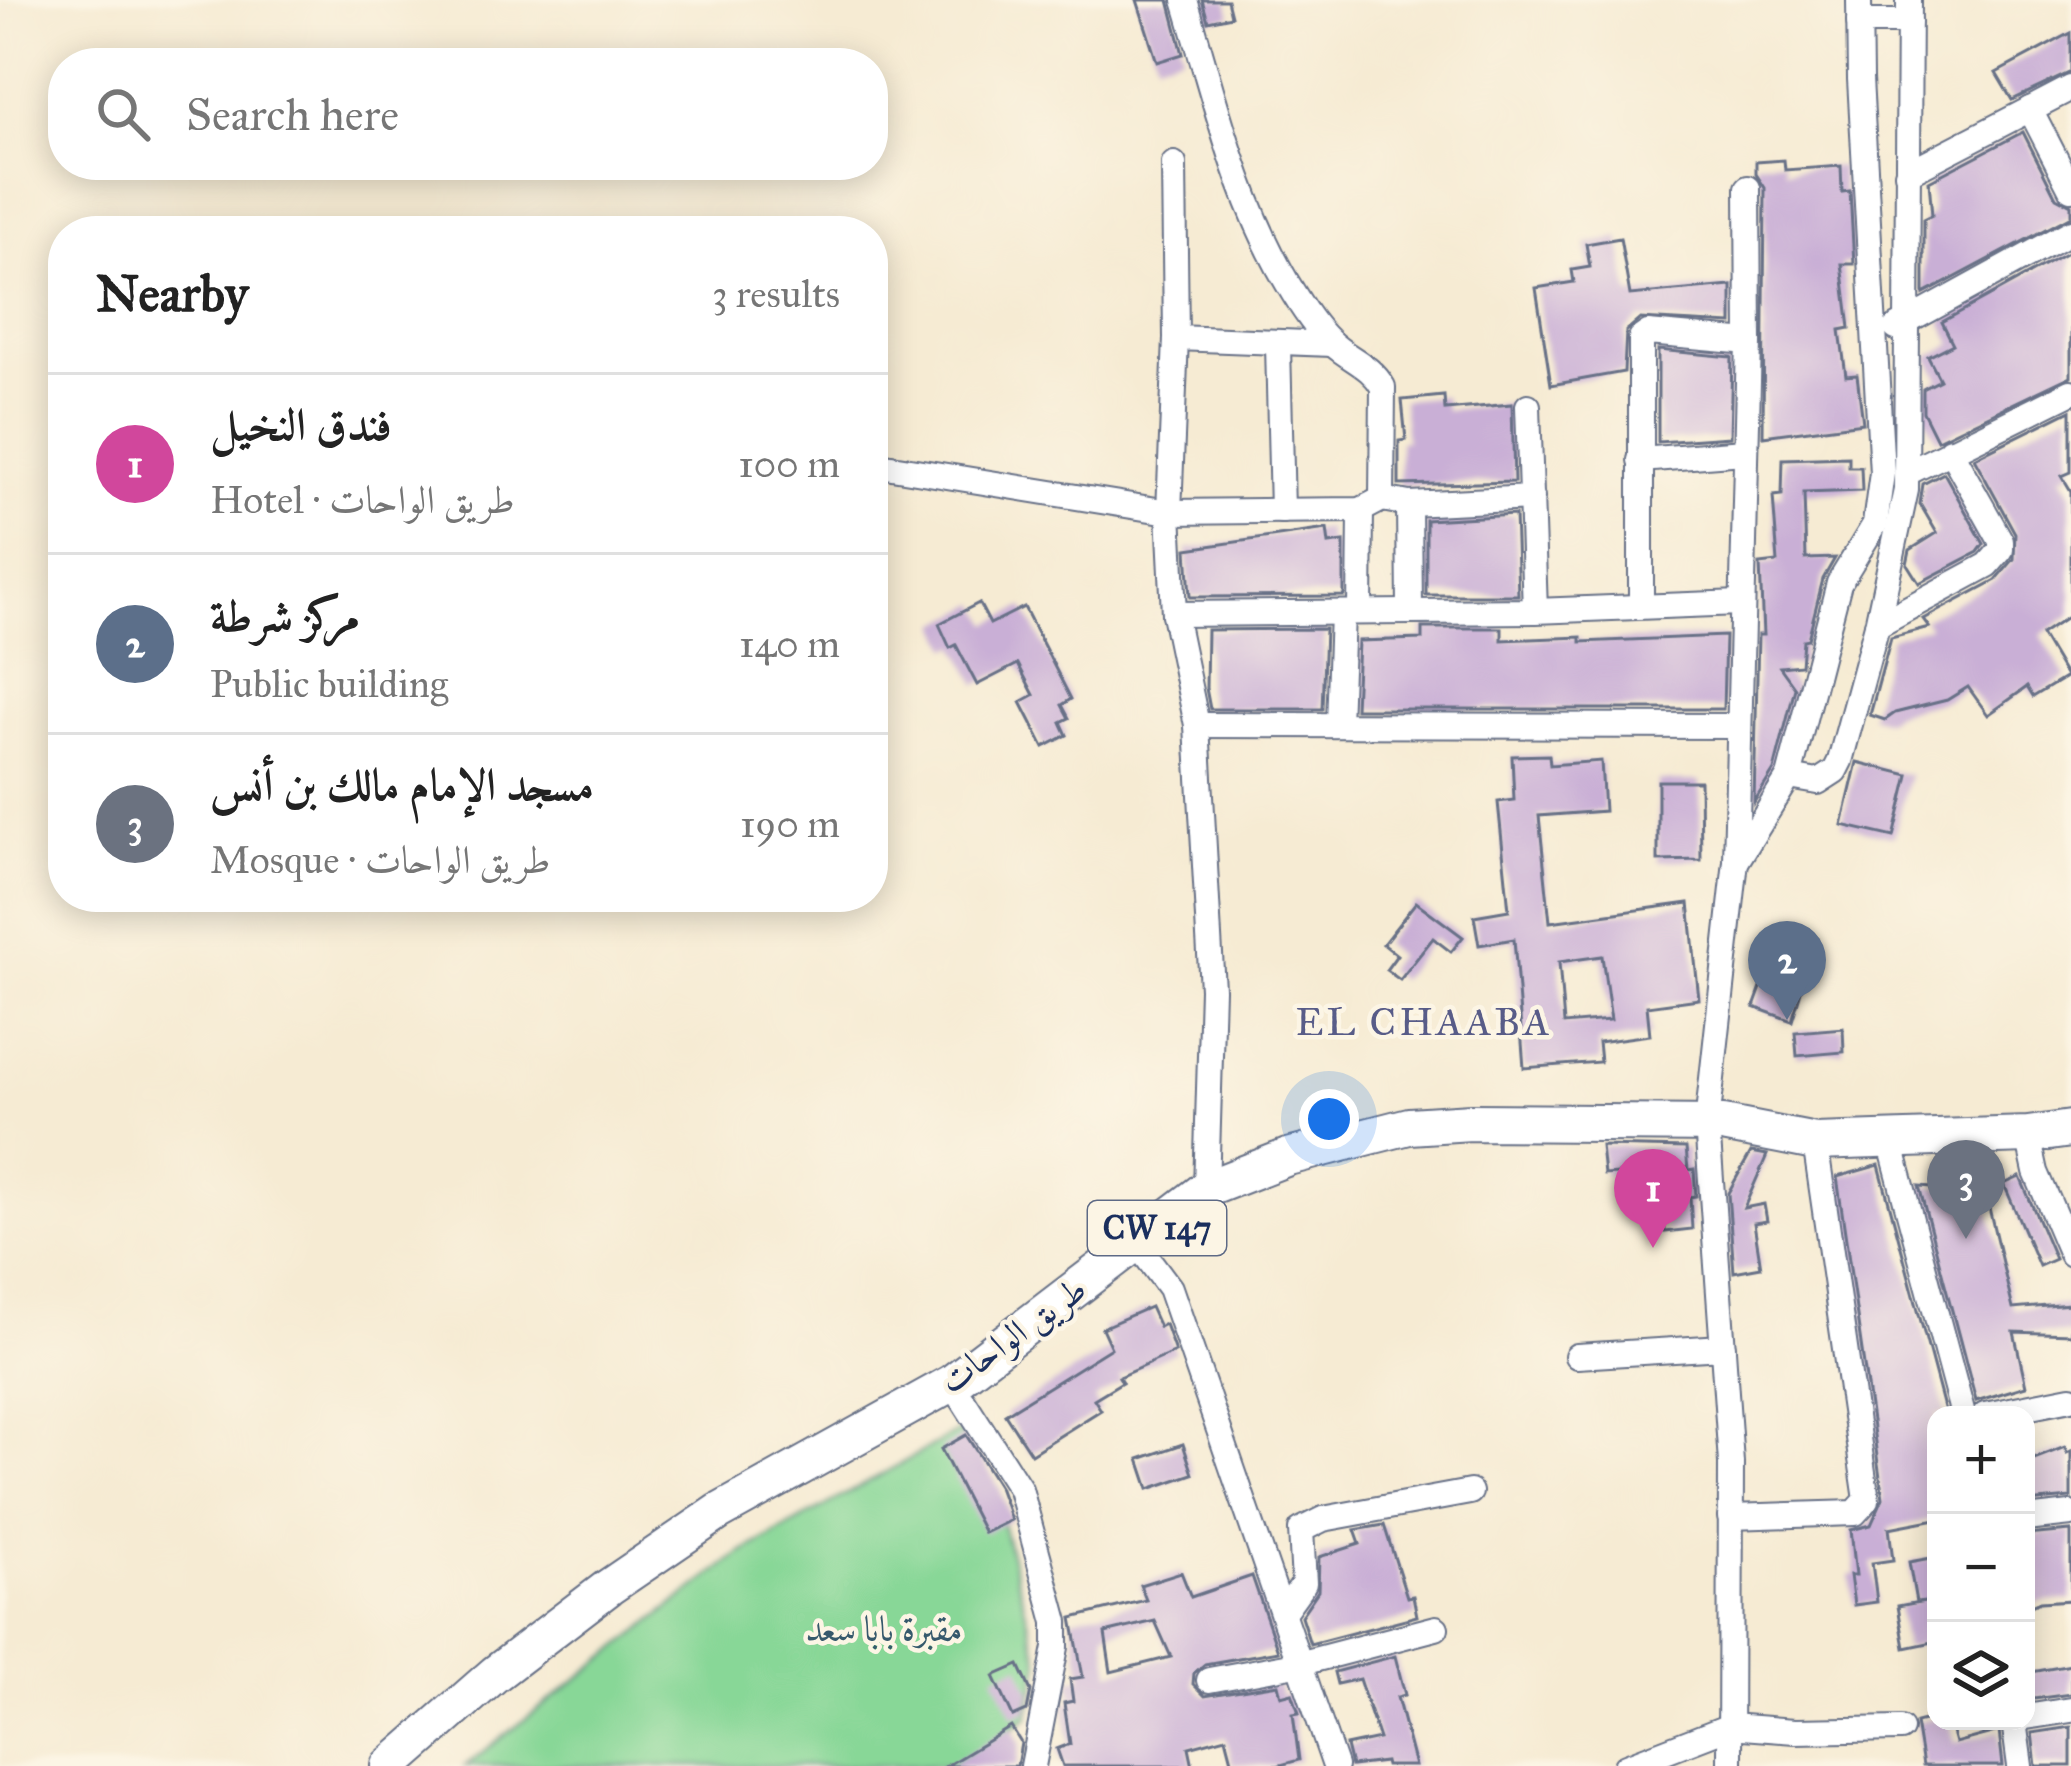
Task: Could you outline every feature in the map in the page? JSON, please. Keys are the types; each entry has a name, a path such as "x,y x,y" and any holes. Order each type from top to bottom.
{"main road":[{"name":"طريق الواحات","path":"389,1766 495,1674 719,1512 952,1383 1207,1189 1288,1157 1409,1126 1471,1121 1707,1124 1815,1142 2028,1135 2071,1129"}],"street":[{"path":"1185,0 1253,218 1294,294 1332,344 1372,371 1383,387 1372,504 1351,612 1337,724"},
{"path":"1736,861 1789,777 1839,584 1875,524 1882,473 1859,11 1909,11 1906,473 1877,625 1835,771 1818,782 1789,777"},
{"path":"1907,173 2071,88"},
{"path":"2030,109 2071,189"},
{"path":"1174,164 1176,338 1169,512 1174,614 1197,725 1211,989 1207,1189"},
{"path":"1730,1766 1730,1517 1707,1124 1736,861 1749,342 1748,188"},
{"path":"1873,341 2071,232"},
{"path":"1641,606 1641,338 1648,333 1749,342"},
{"path":"1176,338 1332,344"},
{"path":"1278,345 1282,511"},
{"path":"1906,473 2071,392"},
{"path":"1528,406 1535,611"},
{"path":"1877,625 1999,555 2001,541 1950,450"},
{"path":"1640,460 1744,452"},
{"path":"888,466 1169,512 1532,498"},
{"path":"1409,504 1410,610"},
{"path":"1174,614 1535,611 1740,603"},
{"path":"1197,725 1738,726"},
{"path":"2028,1135 2036,1172 2071,1254"},
{"path":"1890,1141 1961,1406"},
{"path":"1730,1517 1855,1513 1867,1500 1815,1142"},
{"path":"1137,1244 1170,1288 1335,1766"},
{"path":"1577,1356 1723,1347"},
{"path":"952,1383 1020,1490 1056,1622 1056,1647 1033,1766"},
{"path":"2031,1406 2071,1398"},
{"path":"1284,1611 1304,1583 1301,1530 1306,1525 1470,1492"},
{"path":"2035,1518 2071,1514"},
{"path":"1209,1680 1302,1663 1436,1628"},
{"path":"2035,1716 2071,1710"},
{"path":"1626,1766 1730,1726 1795,1731 1901,1729"},
{"path":"2015,1730 2020,1766"}],"green space":[{"name":"مقبرة بابا سعد","path":"959,1431 1002,1524 1040,1663 1028,1717 959,1766 465,1766 738,1555"}],"building":[{"path":"1137,0 1169,0 1183,54 1157,62"},
{"path":"1202,0 1227,0 1231,16 1208,21"},
{"path":"2071,33 2071,72 2012,100 1996,73"},
{"path":"2023,132 2056,197 2071,205 2071,216 1924,294 1924,219 1932,215 1929,181"},
{"path":"1784,160 1785,170 1841,166 1842,192 1850,191 1854,264 1842,264 1850,328 1840,330 1846,376 1857,375 1863,423 1763,436 1765,188 1756,174 1756,162"},
{"path":"1620,238 1630,295 1732,286 1732,324 1640,319 1626,331 1624,372 1551,385 1536,288 1574,282 1572,270 1590,267 1586,244"},
{"path":"2071,251 2071,376 1937,440 1923,412 1923,389 1940,380 1928,357 1953,344 1942,322"},
{"path":"1658,350 1732,357 1730,437 1658,442"},
{"path":"1444,396 1445,410 1512,404 1514,482 1399,485 1399,441 1406,440 1402,400"},
{"path":"2071,410 2071,472 2062,476 2071,491 2071,615 2041,635 2066,677 2033,697 2027,687 1988,715 1968,687 1947,700 1885,720 1870,715 1891,637 1929,627 1923,619 1996,580 2014,559 2015,533 1974,458"},
{"path":"1849,457 1849,467 1861,467 1862,491 1804,493 1806,559 1835,558 1823,579 1808,639 1803,640 1801,665 1780,667 1795,688 1774,770 1754,802 1758,635 1763,635 1760,564 1778,562 1773,496 1782,495 1783,459"},
{"path":"1944,473 1984,544 1978,552 1919,583 1907,564 1910,550 1937,533 1920,504 1923,484"},
{"path":"1515,515 1518,595 1426,595 1426,520"},
{"path":"1327,529 1329,544 1344,542 1344,596 1190,597 1187,549"},
{"path":"979,603 990,624 1024,607 1071,699 1062,705 1069,718 1061,722 1067,735 1044,747 1021,702 1034,695 1018,664 977,685 956,645 950,648 939,624"},
{"path":"1422,628 1502,628 1502,640 1725,636 1723,709 1355,709 1358,641 1422,639"},
{"path":"1325,629 1322,709 1210,709 1207,630"},
{"path":"1549,755 1550,765 1601,761 1604,811 1539,816 1550,922 1689,903 1699,999 1647,1006 1650,1035 1598,1042 1600,1062 1524,1068 1514,939 1479,945 1474,916 1509,910 1498,802 1514,800 1512,756","holes":["1602,956 1611,1020 1564,1024 1559,962"]},
{"path":"1857,762 1909,775 1894,837 1842,825"},
{"path":"1658,781 1700,781 1701,860 1658,861"},
{"path":"1416,902 1463,937 1451,952 1433,938 1400,980 1386,970 1397,955 1383,944"},
{"path":"1783,927 1817,939 1792,1021 1754,1007"},
{"path":"1843,1028 1844,1052 1797,1056 1795,1032"},
{"path":"1601,1146 1686,1148 1696,1196 1690,1197 1692,1229 1665,1232 1660,1171 1604,1175"},
{"path":"1751,1152 1767,1155 1744,1208 1764,1204 1767,1221 1754,1223 1761,1267 1734,1272 1728,1193"},
{"path":"1879,1165 1944,1406 1927,1406 1927,1521 1889,1528 1893,1560 1872,1563 1877,1602 1854,1605 1851,1530 1871,1525 1883,1498 1837,1177"},
{"path":"2020,1177 2055,1259 2039,1266 2004,1184"},
{"path":"1919,1186 1985,1191 2013,1309 2071,1304 2071,1334 2014,1332 2026,1386 1976,1401"},
{"path":"1150,1307 1159,1327 1165,1324 1175,1352 1119,1377 1122,1382 1094,1399 1101,1410 1031,1454 1005,1414 1111,1348 1102,1328"},
{"path":"966,1435 999,1487 1011,1520 984,1533 941,1449"},
{"path":"1183,1444 1193,1474 1149,1489 1139,1459"},
{"path":"2065,1447 2067,1453 2071,1451 2071,1498 2035,1501 2035,1459"},
{"path":"1384,1525 1417,1616 1310,1644 1301,1616 1318,1591 1319,1557 1360,1544 1355,1530"},
{"path":"2071,1531 2071,1600 2035,1604 2035,1534"},
{"path":"1927,1559 1927,1643 1905,1648 1898,1606 1925,1601 1916,1602 1909,1562"},
{"path":"1181,1572 1191,1597 1252,1576 1278,1651 1205,1664 1194,1673 1193,1684 1205,1696 1278,1684 1281,1696 1292,1693 1299,1713 1293,1714 1299,1760 1277,1766 1233,1764 1226,1737 1189,1747 1193,1766 1063,1766 1057,1749 1070,1744 1064,1703 1073,1701 1070,1679 1083,1677 1072,1618 1146,1600 1140,1585","holes":["1155,1621 1171,1657 1111,1672 1105,1633"]},
{"path":"1395,1656 1405,1695 1397,1697 1415,1766 1386,1766 1385,1762 1351,1766 1346,1746 1379,1739 1359,1679 1337,1684 1334,1672"},
{"path":"1019,1665 1031,1691 1027,1711 1013,1717 994,1676"},
{"path":"2071,1665 2071,1694 2035,1699 2035,1671"},
{"path":"1927,1720 1927,1730 1951,1730 1955,1743 1999,1731 2003,1766 1923,1766 1916,1723"},
{"path":"1011,1727 1021,1743 1017,1766 946,1766"},
{"path":"2071,1727 2071,1766 2036,1766 2032,1733"}],"place":[{"name":"مركز شرطة","path":"1787,1020"},
{"name":"مسجد الإمام مالك بن أنس","path":"1966,1239"},
{"name":"فندق النخيل","path":"1653,1248"}],"district":[{"name":"EL CHAABA","path":"1424,1022"}]}
